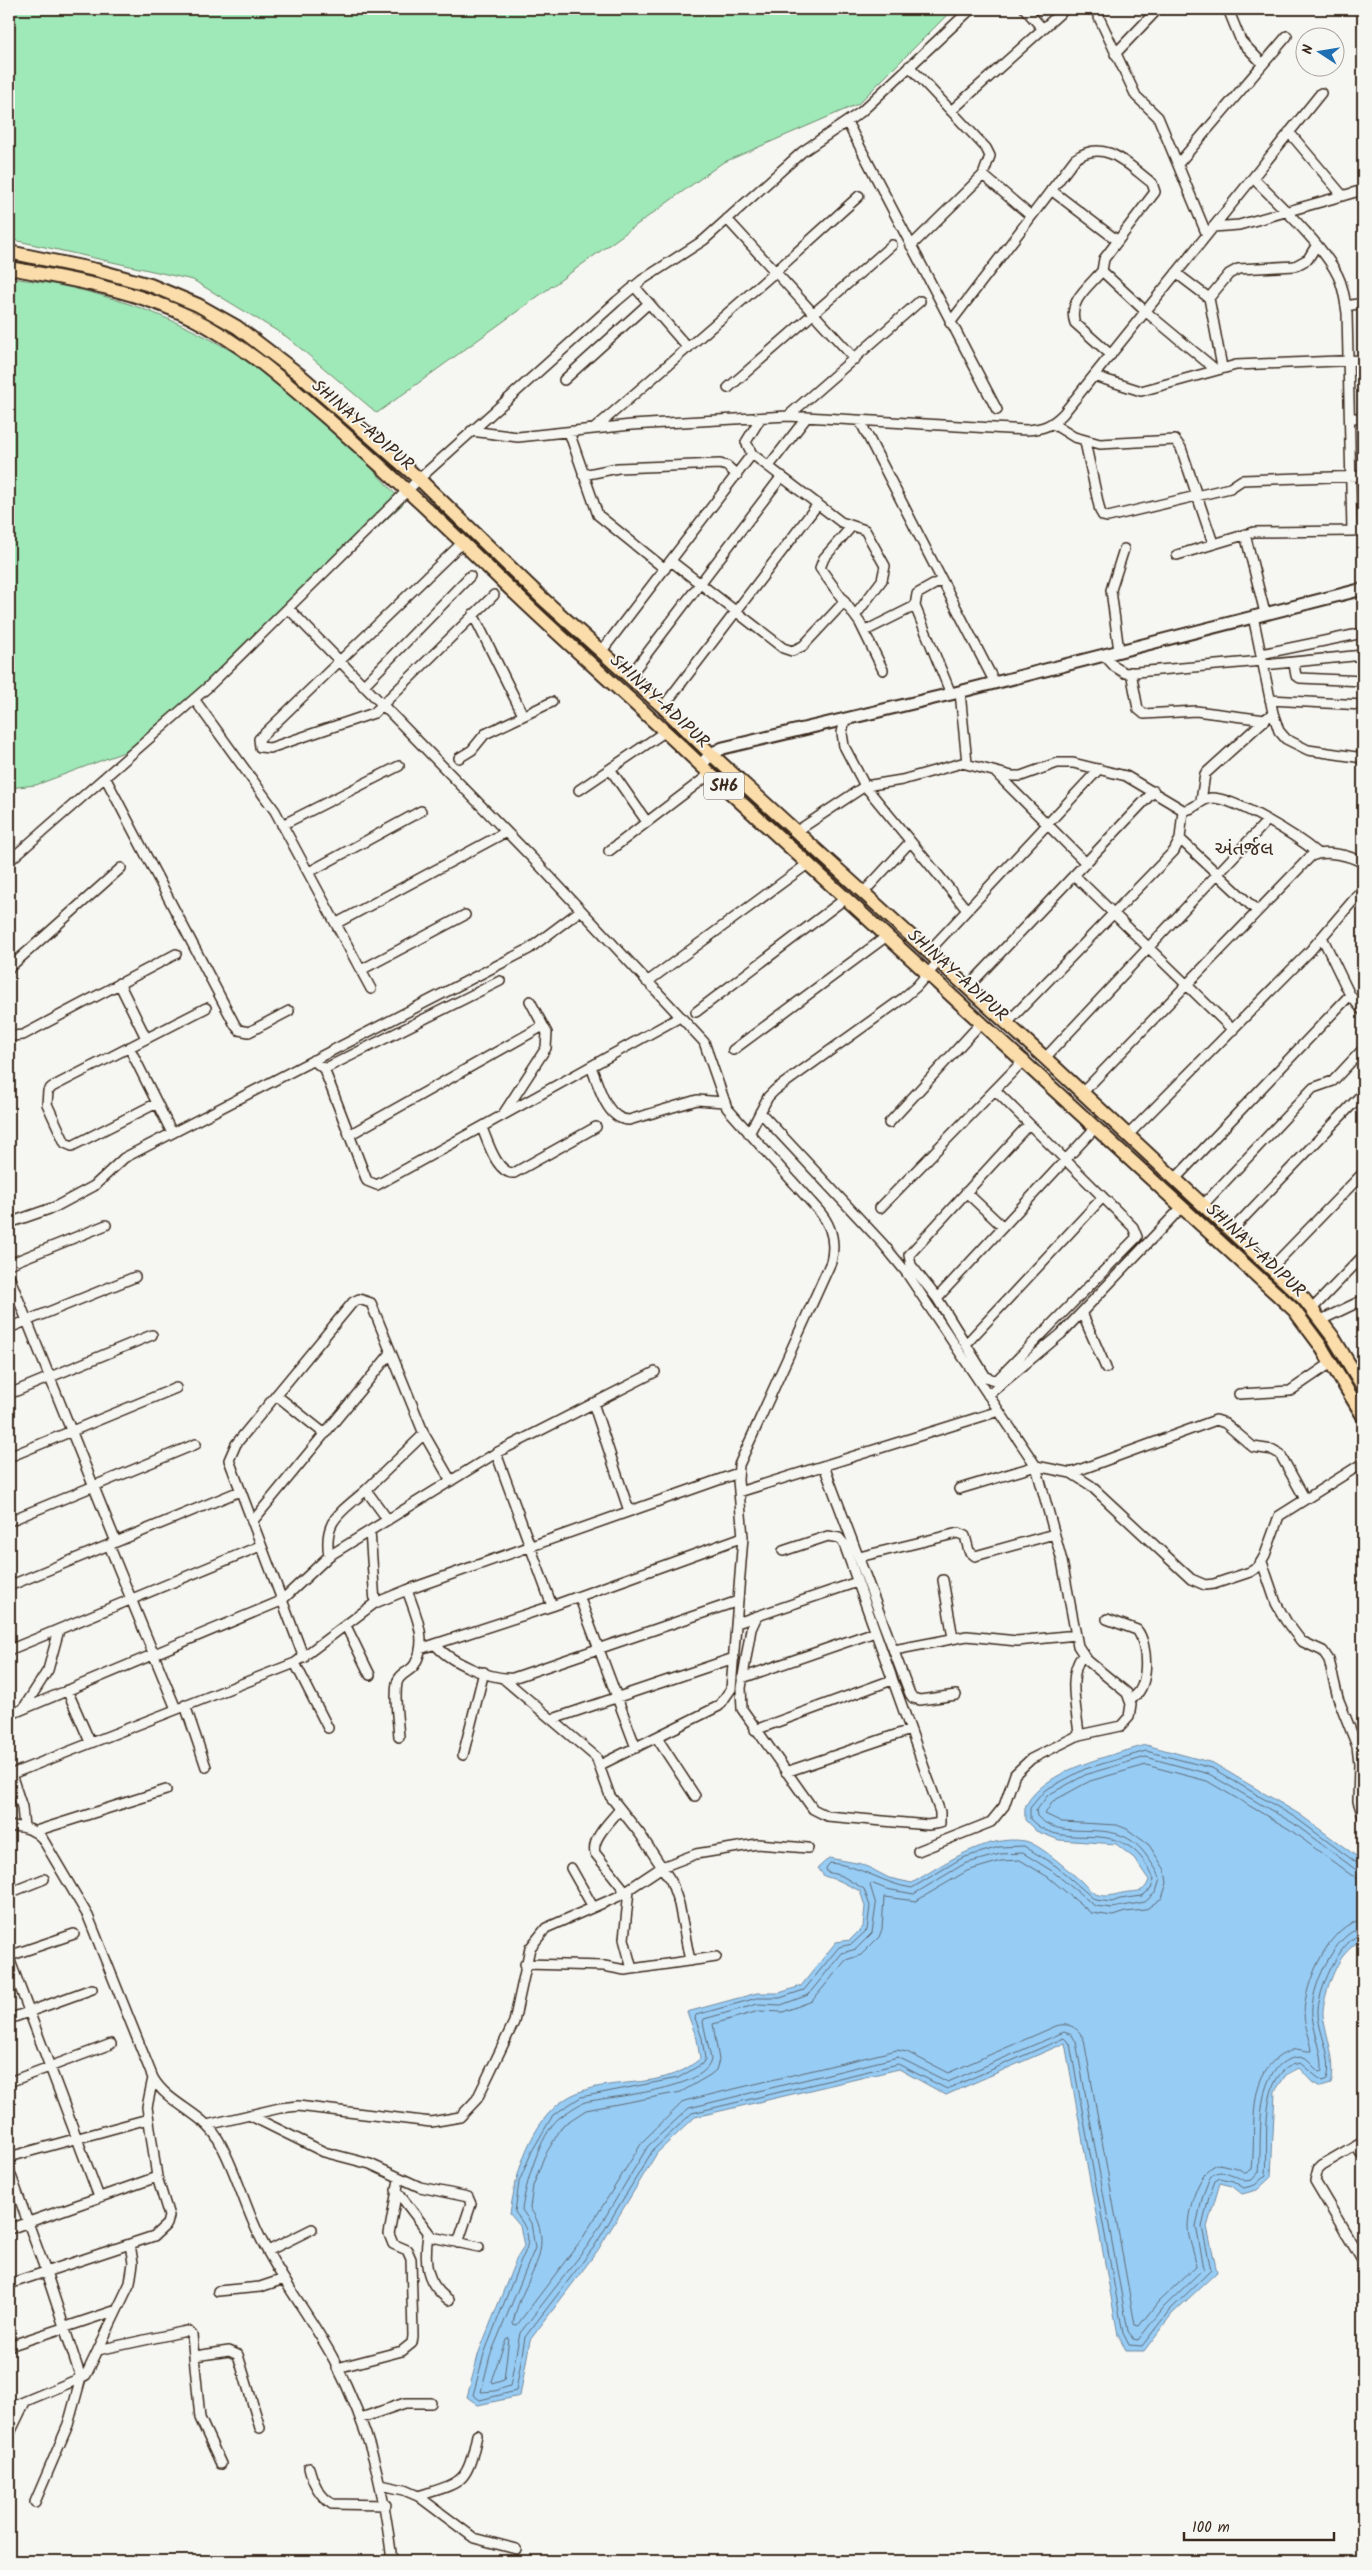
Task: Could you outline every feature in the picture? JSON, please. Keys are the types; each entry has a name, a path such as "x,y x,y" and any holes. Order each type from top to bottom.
{"main road":[{"name":"SHINAY-ADIPUR","path":"9,252 96,270 150,285 198,305 237,327 300,375 419,479 542,598 664,707 711,754 1045,1058 1231,1231 1312,1309 1321,1320 1363,1387"},
{"name":"SHINAY-ADIPUR","path":"9,268 93,284 145,300 191,318 228,340 291,386 408,490 531,609 1294,1310 1331,1363 1363,1416"}],"street":[{"path":"9,861 194,699 419,479 634,286 704,240 802,152 847,122 971,9"},
{"path":"1025,9 1042,28"},
{"path":"951,111 1065,9"},
{"path":"1096,9 1115,54 1136,96 1158,117 1207,235"},
{"path":"1115,54 1158,9"},
{"path":"1228,9 1241,41 1263,64"},
{"path":"1178,164 1287,36"},
{"path":"909,66 986,148 990,156 983,175 910,246"},
{"path":"471,431 518,437 594,429 788,416 1026,430 1043,428 1054,424 1321,94"},
{"path":"847,122 997,410"},
{"path":"1289,132 1343,196"},
{"path":"950,323 1075,159 1093,149 1104,150 1114,155 1152,183 1155,188 1153,198 1104,259 1102,271 1075,303 1073,317 1075,323 1111,355"},
{"path":"983,175 1031,216"},
{"path":"1252,178 1316,246 1339,277 1346,306 1352,531"},
{"path":"1051,190 1118,241"},
{"path":"1213,227 1239,225 1363,190"},
{"path":"594,429 776,272 859,196"},
{"path":"728,220 855,359"},
{"path":"728,388 892,245"},
{"path":"1208,298 1229,274 1238,270 1303,264 1316,246"},
{"path":"1102,271 1146,311 1218,368"},
{"path":"1176,273 1208,298 1218,368"},
{"path":"634,286 688,348"},
{"path":"788,416 920,301"},
{"path":"564,380 649,303"},
{"path":"1346,306 1363,303"},
{"path":"1094,376 1141,391 1218,368 1363,360"},
{"path":"769,466 807,417"},
{"path":"1350,418 1363,418"},
{"path":"760,419 746,442 752,454 841,522 868,533 886,570 882,580 855,616"},
{"path":"860,421 995,683"},
{"path":"1054,424 1085,442 1100,444 1175,440 1181,448 1213,544"},
{"path":"569,432 592,504 604,522 665,569"},
{"path":"1085,442 1103,516 1108,517 1230,488 1242,480 1363,476"},
{"path":"601,652 752,454"},
{"path":"583,476 618,468 720,464 727,466 737,475"},
{"path":"629,677 782,476"},
{"path":"664,707 818,504"},
{"path":"852,526 824,558 820,568 855,616 883,670"},
{"path":"1177,555 1245,534 1265,530 1363,530"},
{"path":"1245,534 1265,613"},
{"path":"463,542 259,739 260,747 270,748 365,717 382,706 494,594"},
{"path":"1119,651 1111,590 1124,549"},
{"path":"671,561 783,648 792,651 803,646 844,602"},
{"path":"363,686 470,576"},
{"path":"942,580 917,594 915,606 955,693 967,763"},
{"path":"609,851 647,822 705,769 711,754 723,748 955,693 1363,589"},
{"path":"864,631 915,606"},
{"path":"288,608 581,910 704,1042 724,1102 749,1134 827,1221 834,1250 831,1262 742,1458 738,1473 743,1537 731,1689 719,1706 600,1766"},
{"path":"473,614 523,716"},
{"path":"1253,616 1270,700 1279,731 1296,745 1308,750 1363,758"},
{"path":"1104,655 1121,671 1132,672 1262,660 1363,633"},
{"path":"1262,660 1294,664 1363,656"},
{"path":"1294,664 1295,673 1300,678 1363,682"},
{"path":"1132,672 1138,709 1144,714 1196,711 1265,720"},
{"path":"194,699 259,787 309,872 371,989"},
{"path":"1270,700 1363,705"},
{"path":"460,758 472,750 485,734 552,702"},
{"path":"1201,801 1205,774 1273,712"},
{"path":"844,719 842,733 844,746 865,786 967,910"},
{"path":"579,790 666,731"},
{"path":"797,831 865,786 902,780 955,764 967,763 1012,776 1021,776 1064,762 1126,776 1183,810 1191,809 1208,798 1225,801 1294,834 1317,853 1351,858 1363,863"},
{"path":"282,825 399,766"},
{"path":"610,769 647,822"},
{"path":"928,952 1099,769"},
{"path":"993,771 1086,863"},
{"path":"105,777 239,1030 249,1032 289,1011"},
{"path":"967,988 1154,791"},
{"path":"1006,1024 1174,852 1180,839 1183,810"},
{"path":"309,872 421,811"},
{"path":"1045,1058 1267,821"},
{"path":"336,923 506,832"},
{"path":"1180,839 1257,911"},
{"path":"863,893 910,842"},
{"path":"1082,1093 1306,860 1317,853"},
{"path":"647,982 808,863"},
{"path":"9,968 121,868"},
{"path":"1074,875 1233,1030"},
{"path":"1128,1135 1233,1030 1322,937 1363,889"},
{"path":"696,1012 846,898"},
{"path":"9,1223 55,1207 94,1186 124,1158 529,949 581,910"},
{"path":"361,970 465,916"},
{"path":"733,1050 887,936"},
{"path":"1322,937 1350,995 1363,1012"},
{"path":"9,1034 12,1036 23,1035 176,954"},
{"path":"749,1134 768,1097 775,1090 902,998 938,962"},
{"path":"324,1069 500,981"},
{"path":"119,983 146,1038"},
{"path":"1175,1179 1350,995"},
{"path":"502,1117 546,1048 547,1033 530,1001"},
{"path":"157,1103 76,1145 65,1143 47,1104 48,1091 206,1008"},
{"path":"313,1060 324,1069 367,1181 377,1185 680,1017"},
{"path":"889,1123 982,1022"},
{"path":"349,1136 544,1026"},
{"path":"129,1047 172,1133"},
{"path":"1203,1205 1314,1088 1333,1081 1363,1049"},
{"path":"880,1208 1024,1060"},
{"path":"591,1067 611,1113 622,1120 630,1120 697,1100 724,1102"},
{"path":"995,1090 1133,1227 1136,1237 998,1379 994,1380 986,1377 937,1298 911,1264 909,1255 1029,1124"},
{"path":"1231,1231 1363,1093"},
{"path":"760,1112 883,1244 906,1272 1036,1466 1082,1656 1127,1693 1130,1698 1129,1717 1125,1723 1079,1734 1031,1759 1018,1769 1004,1806 991,1822 918,1851"},
{"path":"482,1128 502,1169 514,1173 596,1127"},
{"path":"937,1298 1096,1127"},
{"path":"1270,1269 1363,1173"},
{"path":"966,1192 1003,1227"},
{"path":"966,1344 1103,1197"},
{"path":"988,1396 1061,1334 1182,1207"},
{"path":"9,1264 106,1225"},
{"path":"1312,1309 1363,1256"},
{"path":"9,1276 94,1486 131,1600 206,1768"},
{"path":"9,1328 135,1277"},
{"path":"304,1658 240,1491 231,1466 230,1453 353,1302 359,1299 371,1303 390,1354 424,1434 451,1481"},
{"path":"1321,1320 1363,1300"},
{"path":"1082,1313 1106,1368"},
{"path":"9,1394 152,1335"},
{"path":"252,1522 390,1354"},
{"path":"1239,1394 1290,1391 1331,1363"},
{"path":"9,1715 281,1601 329,1556 451,1481 496,1454 655,1372"},
{"path":"9,1457 176,1388"},
{"path":"276,1395 325,1434"},
{"path":"593,1404 628,1511"},
{"path":"739,1492 999,1410"},
{"path":"1071,1473 1216,1420 1225,1423 1253,1447 1273,1450 1280,1454 1305,1499"},
{"path":"329,1556 326,1540 330,1526 424,1434"},
{"path":"9,1521 196,1444"},
{"path":"496,1454 552,1606"},
{"path":"959,1489 1036,1466 1071,1473 1090,1485 1185,1574 1196,1582 1214,1584 1250,1572 1262,1562 1279,1516 1363,1463"},
{"path":"824,1466 913,1698 920,1700 956,1695"},
{"path":"24,1827 22,1808 10,1774 295,1663 375,1603 738,1473"},
{"path":"366,1490 388,1520"},
{"path":"9,1586 240,1491"},
{"path":"370,1531 375,1603"},
{"path":"859,1557 958,1533 964,1536 969,1551 975,1556 1054,1534"},
{"path":"757,1616 751,1629 742,1678 740,1698 742,1709 755,1730 813,1809 819,1813 935,1825 940,1822 940,1812 844,1544 834,1535 784,1551"},
{"path":"420,1649 552,1606 743,1537"},
{"path":"9,1650 260,1546"},
{"path":"1262,1562 1276,1603 1286,1621 1302,1641 1322,1651 1329,1660 1338,1698 1357,1746 1359,1764 1358,1801 1363,1816"},
{"path":"943,1580 953,1638"},
{"path":"736,1623 857,1582"},
{"path":"399,1737 396,1684 401,1676 416,1663 420,1649 420,1625 407,1590"},
{"path":"579,1596 636,1748"},
{"path":"504,1679 599,1649 738,1601"},
{"path":"1107,1619 1137,1630 1146,1647 1141,1691 1136,1697 1130,1698"},
{"path":"346,1626 370,1674"},
{"path":"22,1709 48,1670 59,1630"},
{"path":"742,1678 875,1632"},
{"path":"894,1650 967,1636 1017,1641 1076,1635"},
{"path":"435,1644 449,1658 504,1679 590,1750 600,1766 605,1786 662,1867 679,1904 690,1961"},
{"path":"1079,1734 1074,1676 1077,1663 1082,1656"},
{"path":"553,1719 734,1658"},
{"path":"295,1663 328,1728"},
{"path":"463,1755 484,1672"},
{"path":"755,1730 892,1680"},
{"path":"67,1690 90,1742"},
{"path":"786,1772 910,1730"},
{"path":"657,1738 695,1796"},
{"path":"36,1831 166,1790"},
{"path":"620,1809 596,1840 594,1853 627,1891 624,1939 632,1969"},
{"path":"9,1827 24,1827 36,1831 42,1838 88,1916 153,2078 162,2090 207,2126 218,2139 268,2252 337,2368 362,2421 370,2442 386,2505 392,2561"},
{"path":"207,2126 280,2108 298,2106 431,2122 447,2121 460,2116 478,2099 514,2022 521,1999 525,1964 530,1948 546,1928 627,1891 662,1867 696,1854 742,1845 808,1848"},
{"path":"571,1868 593,1908"},
{"path":"9,1893 44,1879"},
{"path":"74,1934 9,1957 99,2197"},
{"path":"525,1964 604,1966 625,1970 716,1957"},
{"path":"9,2019 92,1989"},
{"path":"9,2082 110,2044"},
{"path":"9,2284 154,2236 167,2224 169,2216 158,2177 148,2119 148,2095 153,2078"},
{"path":"249,2115 324,2152 370,2164 399,2179 420,2187 468,2198 470,2204 458,2243"},
{"path":"9,2157 148,2119"},
{"path":"1363,2157 1360,2143 1322,2165 1318,2169 1316,2181 1363,2262"},
{"path":"9,2170 46,2272 81,2378 68,2425 35,2502"},
{"path":"9,2228 158,2177"},
{"path":"337,2368 402,2352 412,2343 414,2336 412,2258 407,2250 393,2244 389,2234 399,2179"},
{"path":"396,2190 428,2234 438,2239 479,2248"},
{"path":"268,2252 312,2229"},
{"path":"428,2234 427,2255 430,2279 436,2291 449,2300"},
{"path":"9,2408 86,2375 133,2273 130,2244"},
{"path":"218,2291 260,2288 284,2279"},
{"path":"9,2346 117,2310"},
{"path":"98,2350 188,2331 192,2335 195,2356 200,2418 221,2464"},
{"path":"195,2356 230,2351 238,2355 260,2428"},
{"path":"9,2434 25,2402"},
{"path":"362,2421 398,2405 432,2403"},
{"path":"418,2496 460,2482 468,2469 478,2435"},
{"path":"309,2468 311,2477 325,2500 332,2504 386,2505"},
{"path":"381,2485 418,2496 474,2538 516,2549"}],"green space":[{"path":"9,9 953,9 858,104 722,163 377,413 287,337 193,280 9,239"},
{"path":"9,278 93,293 134,306 173,321 248,361 283,386 328,423 351,445 404,503 148,743 36,785 9,788"}],"water":[{"path":"1146,1745 1213,1763 1299,1814 1363,1861 1363,1937 1347,1951 1340,1961 1332,1976 1324,2001 1324,2024 1333,2066 1331,2084 1321,2087 1313,2083 1299,2068 1286,2075 1275,2091 1271,2177 1257,2190 1242,2194 1232,2186 1220,2183 1207,2227 1217,2272 1172,2314 1144,2351 1126,2351 1118,2335 1065,2043 946,2095 899,2069 695,2117 657,2153 598,2250 530,2340 520,2396 478,2405 467,2397 479,2352 517,2257 524,2246 520,2226 510,2214 522,2161 539,2127 550,2112 563,2101 579,2092 591,2088 665,2077 683,2070 700,2059 697,2039 687,2012 757,1993 779,1993 801,1986 836,1942 850,1940 863,1927 865,1906 860,1891 840,1881 824,1876 818,1868 829,1858 862,1864 889,1878 912,1883 951,1860 980,1846 1010,1840 1025,1841 1046,1852 1096,1894 1110,1896 1144,1889 1149,1880 1134,1858 1116,1844 1059,1840 1036,1831 1025,1820 1025,1808 1035,1793 1063,1773 1097,1759"}],"district":[{"name":"અંતર્જલ","path":"1244,850"}]}
